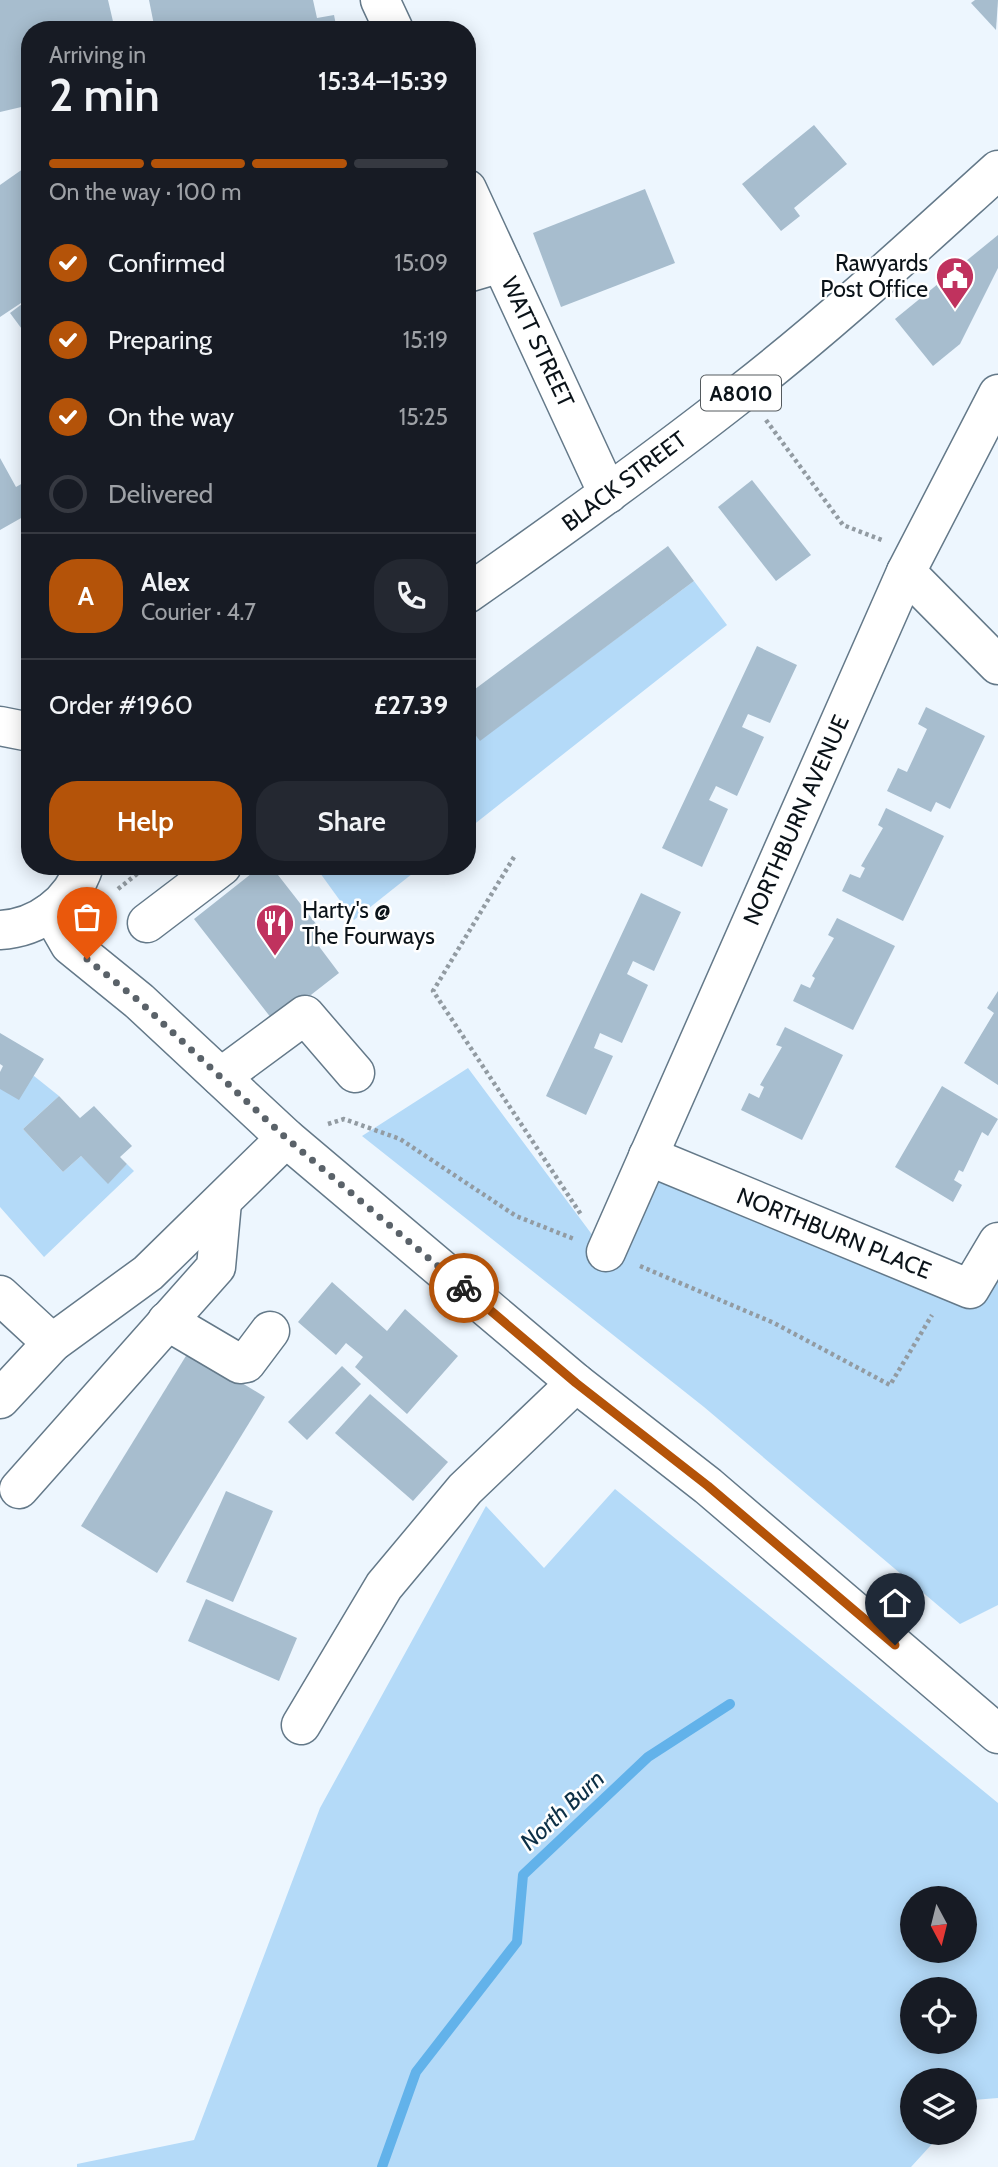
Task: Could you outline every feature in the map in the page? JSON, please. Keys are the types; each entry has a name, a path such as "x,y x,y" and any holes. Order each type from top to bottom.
{"main road":[{"path":"380,0 390,21"},
{"name":"BLACK STREET","path":"476,588 608,494 743,391 877,280 998,170"},
{"name":"WATT STREET","path":"476,231 484,268 608,494"},
{"name":"NORTHBURN AVENUE","path":"606,1252 911,562 998,394"},
{"path":"911,562 998,665"},
{"path":"0,726 21,730"},
{"path":"0,930 26,925 51,912 68,898 80,875"},
{"path":"148,923 210,875"},
{"path":"51,912 70,945 139,1001 286,1138 576,1383 708,1486 998,1734"},
{"path":"221,1077 305,1015 355,1073"},
{"path":"0,1399 52,1343 148,1273 286,1138"},
{"name":"NORTHBURN PLACE","path":"648,1156 970,1289 998,1242"},
{"path":"19,1489 216,1267 222,1202"},
{"path":"0,1295 52,1343"},
{"path":"167,1321 240,1364 246,1363 270,1331"},
{"path":"301,1725 384,1586 465,1489 576,1383"}],"path":[{"path":"743,391 842,525 911,562"},
{"path":"514,857 433,991 606,1252"},
{"path":"286,1138 344,1119 400,1139 516,1216 774,1323 890,1385 953,1281"}],"shaded area":[{"path":"694,581 727,625 476,823 476,735 480,740"},
{"path":"322,875 411,875 354,920"},
{"path":"468,1068 605,1252 648,1156 970,1289 998,1242 998,1605 960,1624 704,1407 362,1136"},
{"path":"34,1076 59,1096 23,1129 63,1172 81,1156 108,1183 127,1164 134,1171 44,1257 0,1207 0,1089"},
{"path":"615,1489 998,1803 998,2098 977,2100 977,2068 900,2068 900,2145 931,2145 911,2167 77,2167 77,2164 194,2140 320,1808 486,1506 544,1568"}],"building":[{"path":"0,0 108,0 113,21 21,21 21,107 0,112"},
{"path":"149,0 313,0 317,18 334,15 335,21 153,21"},
{"path":"975,0 998,0 996,30 971,3"},
{"path":"814,125 847,164 794,208 800,216 781,231 742,184"},
{"path":"21,170 21,303 0,317 0,185"},
{"path":"645,189 675,263 561,307 533,233"},
{"path":"998,235 998,268 960,344 933,366 895,319"},
{"path":"21,305 21,328 10,313"},
{"path":"0,458 16,487 21,484 21,518 0,530"},
{"path":"752,480 811,555 776,581 718,507"},
{"path":"668,546 694,581 480,741 476,736 476,688"},
{"path":"757,646 797,665 770,723 748,714 742,727 764,737 737,796 716,786 709,800 728,809 702,867 662,848"},
{"path":"926,707 985,736 950,809 936,802 931,812 887,791 898,768 907,772 927,729 918,724"},
{"path":"886,808 944,836 903,921 842,891 850,874 860,878 865,868 861,866 883,828 878,825"},
{"name":"Harty's @ The Fourways","path":"250,875 278,875 324,934 315,941 339,973 275,1023 194,919"},
{"path":"641,893 681,912 654,971 633,961 627,974 648,985 622,1043 600,1033 594,1048 613,1056 586,1115 546,1096"},
{"path":"837,918 895,946 853,1030 793,1001 801,984 810,988 815,978 812,976 834,938 828,935"},
{"path":"998,991 998,1085 964,1063 994,1013 987,1008"},
{"path":"785,1027 843,1055 802,1140 741,1110 749,1093 759,1098 764,1087 760,1085 782,1047 776,1045"},
{"path":"0,1033 44,1059 19,1100 0,1089 0,1072 3,1066 0,1064"},
{"path":"942,1086 998,1119 988,1136 982,1132 963,1172 959,1170 954,1180 962,1185 953,1202 895,1167"},
{"path":"59,1096 80,1118 94,1106 132,1146 120,1157 127,1164 108,1184 81,1156 63,1172 23,1129"},
{"path":"332,1282 387,1331 405,1309 458,1356 407,1414 355,1367 363,1357 346,1343 336,1355 298,1322"},
{"path":"189,1351 265,1397 157,1573 81,1526"},
{"path":"342,1366 361,1384 307,1440 288,1422"},
{"path":"370,1394 448,1462 413,1501 335,1433"},
{"path":"226,1491 273,1511 233,1602 186,1582"},
{"path":"206,1599 297,1638 279,1681 188,1641"}],"waterway":[{"name":"North Burn","path":"382,2167 416,2072 517,1942 523,1875 648,1757 730,1704"}],"way so far":[{"path":"87,959 139,1001 286,1138 464,1288"}],"place":[{"name":"Rawyards Post Office","path":"955,310"},
{"name":"Harty's @ The Fourways","path":"275,957"}],"route":[{"path":"464,1288 576,1383 708,1486 895,1645"}]}
